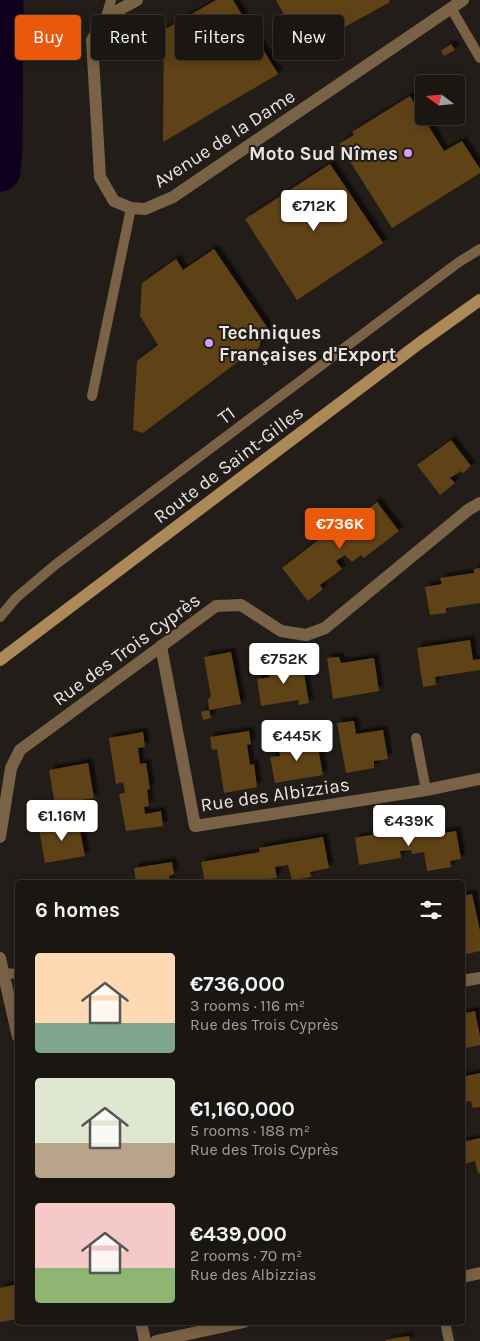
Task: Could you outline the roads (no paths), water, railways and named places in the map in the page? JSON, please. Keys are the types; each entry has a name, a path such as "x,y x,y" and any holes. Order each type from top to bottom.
{"main road":[{"name":"Route de Saint-Gilles","path":"0,660 421,342 480,300"}],"street":[{"path":"110,15 137,0"},
{"name":"Avenue de la Dame","path":"131,208 145,208 174,197 463,0"},
{"path":"93,60 100,177 114,201 131,208"},
{"name":"Rue des Trois Cyprès","path":"0,837 11,768 20,750 216,606 241,605 281,631 306,635 325,628 468,510 480,503"},
{"name":"Rue des Albizzias","path":"161,646 195,826 479,781"},
{"path":"0,958 15,1025"},
{"path":"465,980 480,978"},
{"path":"465,1276 480,1273"},
{"path":"142,1325 145,1341"},
{"path":"156,1341 230,1325"}],"lane":[{"path":"107,15 112,0"},
{"path":"451,8 480,56"},
{"path":"92,396 131,208"},
{"name":"T1","path":"0,617 16,598 55,565 459,262 480,249"},
{"path":"416,738 426,790"},
{"path":"3,973 15,974"},
{"path":"446,1325 449,1341"}],"waterway":[{"path":"0,171 2,151 3,0"}],"place":[{"name":"Moto Sud Nîmes","path":"408,153"},
{"name":"Techniques Françaises d'Export","path":"209,343"}]}
